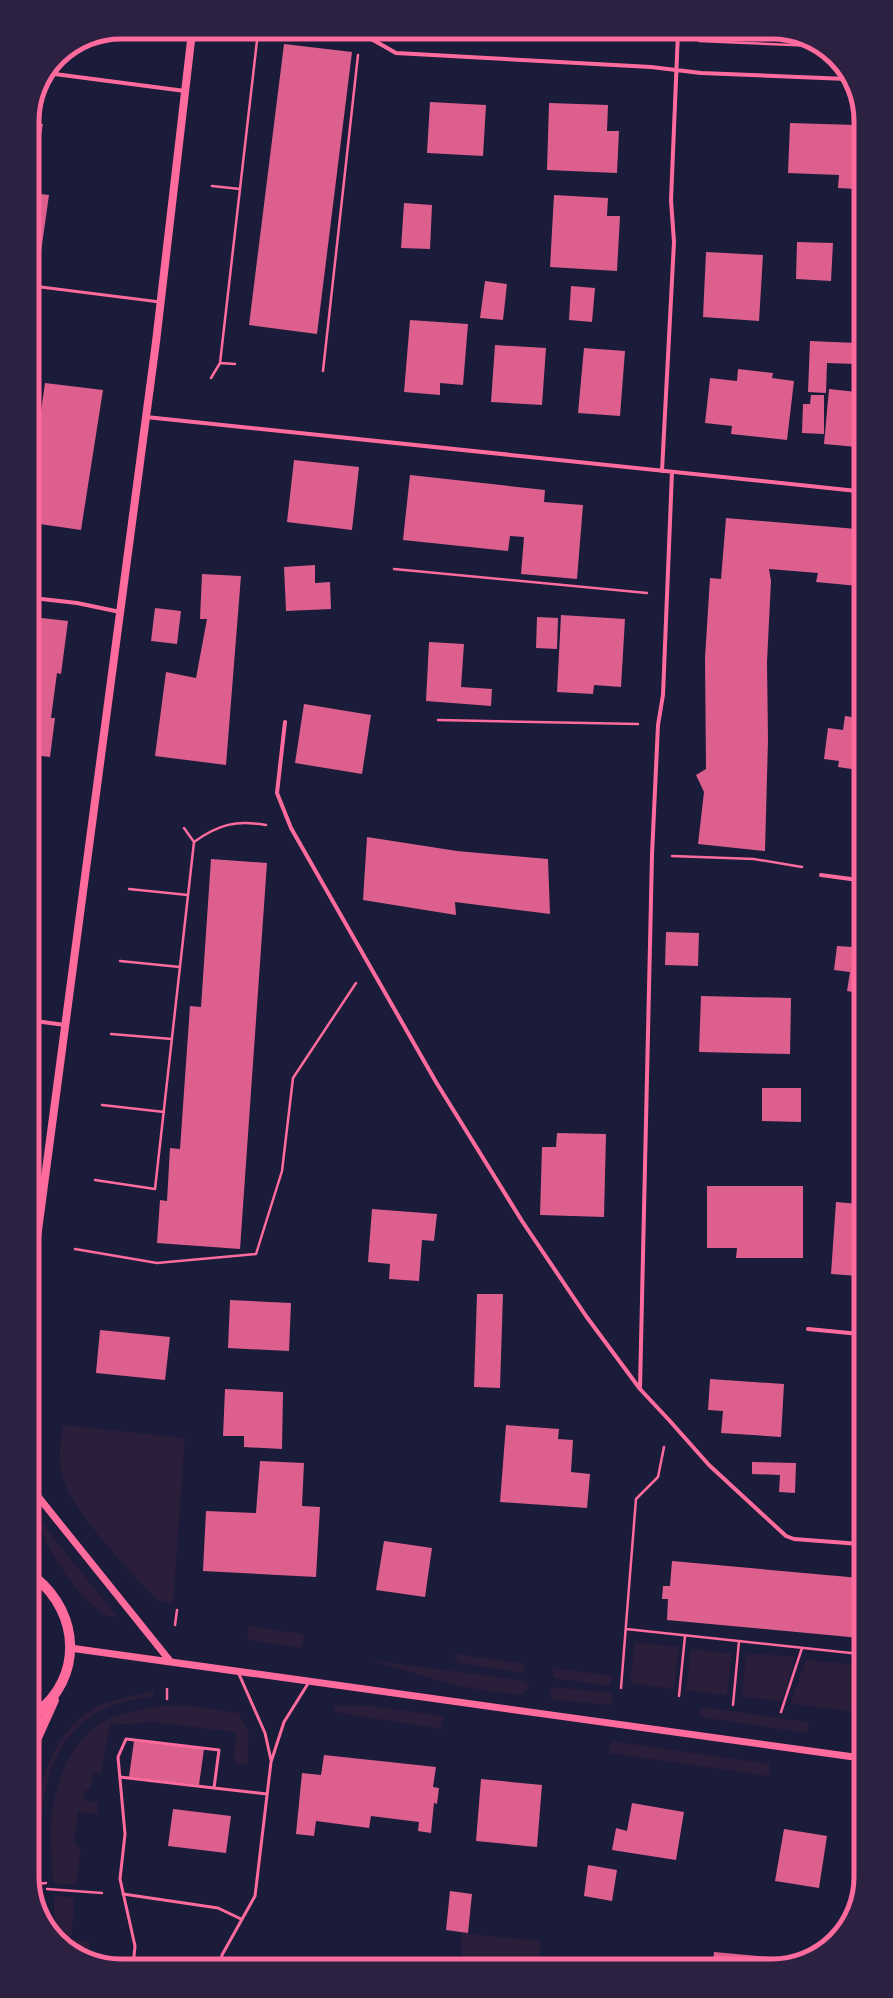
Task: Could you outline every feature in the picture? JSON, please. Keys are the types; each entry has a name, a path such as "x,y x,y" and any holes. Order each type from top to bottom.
{"main road":[{"path":"39,1223 161,302 191,39"},
{"path":"39,1581 54,1596 63,1612 69,1630 70,1648 65,1677 39,1733"},
{"path":"39,1710 51,1700 58,1690"}],"street":[{"path":"372,39 396,53 842,79"},
{"path":"662,471 674,242 671,200 678,39"},
{"path":"54,74 186,91"},
{"path":"146,417 854,491"},
{"path":"640,1389 652,855 658,725 663,695 672,472"},
{"path":"39,599 77,603 120,612"},
{"path":"285,722 277,793 290,828 436,1082 522,1221 586,1316 640,1389 710,1464 786,1536 794,1539 854,1544"},
{"path":"821,875 854,879"},
{"path":"39,1022 65,1025"},
{"path":"808,1329 854,1333"},
{"path":"39,1498 170,1661"},
{"path":"70,1648 310,1680 854,1757"}],"lane":[{"path":"39,287 161,302"},
{"path":"236,1670 265,1734 271,1762"},
{"path":"222,1959 255,1896 271,1762 284,1722 310,1680"},
{"path":"134,1959 135,1946 120,1879 124,1834 118,1757 126,1739 219,1750 214,1788"},
{"path":"120,1777 267,1794"},
{"path":"123,1894 218,1908 242,1919"}],"path":[{"path":"211,378 220,363 257,39"},
{"path":"323,371 360,39"},
{"path":"695,40 805,45"},
{"path":"212,186 240,190"},
{"path":"220,363 235,364"},
{"path":"394,569 667,594"},
{"path":"438,720 658,725"},
{"path":"194,842 211,830 227,824 244,822 290,828"},
{"path":"94,1180 155,1189 194,842 184,828"},
{"path":"652,855 754,859 810,868 821,875"},
{"path":"129,889 188,895"},
{"path":"120,961 180,967"},
{"path":"75,1249 157,1262 256,1254 282,1171 293,1078 369,964"},
{"path":"111,1034 172,1039"},
{"path":"102,1104 164,1112"},
{"path":"622,1688 636,1499 658,1477 669,1420"},
{"path":"175,1624 177,1610"},
{"path":"626,1630 854,1653"},
{"path":"679,1696 685,1636"},
{"path":"733,1706 739,1641"},
{"path":"781,1712 802,1648"},
{"path":"167,1689 167,1699"},
{"path":"40,1884 46,1883"},
{"path":"47,1889 123,1894"}],"shaded area":[{"path":"63,1425 185,1438 173,1604 160,1601 148,1591 111,1550 85,1518 75,1502 66,1486 60,1465"},
{"path":"39,1519 117,1616 109,1616 90,1603 62,1570 39,1525"},
{"path":"249,1626 304,1634 302,1648 247,1640"},
{"path":"635,1642 679,1647 674,1689 630,1683"},
{"path":"691,1649 732,1654 727,1695 686,1690"},
{"path":"746,1653 795,1657 782,1701 742,1697"},
{"path":"454,1654 525,1664 523,1673 458,1663"},
{"path":"369,1660 526,1681 529,1687 520,1695 481,1690 447,1683"},
{"path":"806,1660 854,1664 854,1711 790,1704"},
{"path":"553,1668 614,1676 608,1686 554,1678"},
{"path":"553,1687 613,1693 612,1705 555,1700 550,1696 550,1692"},
{"path":"154,1691 153,1696 123,1702 106,1708 84,1722 68,1738 56,1758 48,1779 41,1826 41,1874 39,1874 39,1795 48,1764 64,1736 74,1724 85,1714 98,1706 119,1699"},
{"path":"184,1705 239,1713 249,1733 247,1764 237,1764 234,1760 236,1732 153,1722 110,1725 101,1774 93,1773 92,1783 88,1790 84,1791 84,1801 98,1803 97,1814 78,1812 74,1840 76,1846 81,1848 76,1885 53,1883 51,1846 52,1812 59,1782 65,1767 81,1740 102,1722 121,1714 152,1707"},
{"path":"335,1705 369,1706 444,1716 441,1729 334,1712"},
{"path":"701,1707 809,1722 807,1733 700,1717"},
{"path":"611,1741 770,1764 769,1776 609,1753"},
{"path":"54,1895 75,1898 71,1939 90,1942 88,1953 71,1942 55,1925"},
{"path":"461,1933 541,1941 539,1959 462,1959"}],"building":[{"path":"284,44 352,52 317,334 249,325"},
{"path":"430,102 486,105 483,156 427,153"},
{"path":"549,103 608,105 607,131 619,131 617,173 547,170"},
{"path":"39,123 43,124 39,146"},
{"path":"790,123 854,125 854,189 838,188 839,175 788,173"},
{"path":"39,194 49,195 39,266"},
{"path":"554,195 608,198 607,216 620,216 617,271 550,267"},
{"path":"404,203 432,205 430,249 401,248"},
{"path":"797,242 833,243 831,281 796,279"},
{"path":"706,252 763,255 759,321 703,317"},
{"path":"485,281 507,284 503,320 480,318"},
{"path":"571,286 595,288 592,322 569,320"},
{"path":"410,320 468,324 463,385 440,383 440,395 404,392"},
{"path":"810,341 854,343 854,364 827,363 826,393 808,392"},
{"path":"495,345 546,348 542,405 491,402"},
{"path":"584,348 625,351 620,416 578,413"},
{"path":"738,369 773,373 772,378 794,381 787,440 731,434 732,426 705,423 710,378 737,381"},
{"path":"45,383 103,390 81,530 39,524 39,426"},
{"path":"829,389 854,392 854,447 824,444"},
{"path":"811,395 824,395 824,434 802,433 803,404 810,404"},
{"path":"294,460 359,467 352,530 287,522"},
{"path":"410,475 545,490 544,502 583,505 577,579 521,574 524,537 510,536 508,551 403,540"},
{"path":"726,518 854,529 854,586 816,582 818,573 769,569 771,581 767,662 768,740 765,851 698,844 704,792 696,775 706,769 705,658 710,578 721,579"},
{"path":"315,565 315,583 330,582 331,609 286,611 284,567"},
{"path":"202,574 241,576 226,765 155,756 166,672 196,678 207,619 200,619"},
{"path":"155,608 181,611 177,644 151,641"},
{"path":"561,615 625,619 621,687 594,685 593,694 557,692"},
{"path":"537,617 558,618 557,649 536,648"},
{"path":"39,618 68,621 61,674 57,673 51,718 55,718 50,757 39,756"},
{"path":"429,642 464,644 461,687 492,689 491,706 426,701"},
{"path":"304,704 371,715 362,774 295,763"},
{"path":"845,716 854,717 854,769 838,767 839,761 824,759 828,728 843,730"},
{"path":"367,837 457,851 548,859 550,914 455,902 456,915 363,900"},
{"path":"211,859 267,863 240,1249 157,1243 160,1200 167,1201 170,1148 180,1149 190,1006 201,1007"},
{"path":"666,932 699,933 698,966 665,965"},
{"path":"854,941 854,992 847,991 850,972 834,970 837,946 853,947"},
{"path":"701,996 791,998 790,1054 699,1052"},
{"path":"762,1088 801,1088 801,1122 762,1121"},
{"path":"557,1133 606,1134 604,1217 540,1215 542,1147 556,1147"},
{"path":"707,1186 803,1186 803,1258 736,1258 737,1248 707,1248"},
{"path":"836,1202 854,1204 854,1276 831,1274"},
{"path":"372,1209 437,1214 434,1241 422,1240 419,1281 389,1279 390,1264 368,1262"},
{"path":"477,1294 503,1294 500,1388 474,1387"},
{"path":"230,1300 291,1303 289,1351 228,1348"},
{"path":"100,1330 170,1337 165,1380 96,1373"},
{"path":"710,1379 784,1384 781,1437 721,1433 723,1411 708,1410"},
{"path":"225,1389 283,1392 282,1449 244,1447 244,1436 223,1436"},
{"path":"506,1425 559,1429 558,1439 573,1440 571,1472 590,1474 587,1508 500,1502"},
{"path":"260,1461 304,1463 302,1506 320,1507 316,1577 203,1571 206,1511 256,1513"},
{"path":"752,1462 796,1463 795,1493 779,1492 780,1475 752,1474"},
{"path":"384,1541 432,1548 425,1597 376,1590"},
{"path":"672,1561 854,1577 854,1637 667,1620 668,1599 662,1599 663,1586 670,1586"},
{"path":"134,1741 204,1749 199,1785 129,1777"},
{"path":"324,1755 436,1767 433,1787 439,1788 437,1804 434,1803 431,1833 418,1831 419,1822 371,1816 369,1828 316,1821 314,1836 296,1834 302,1773 321,1775"},
{"path":"481,1779 542,1785 537,1847 476,1841"},
{"path":"632,1803 684,1812 676,1860 612,1850 616,1828 627,1831"},
{"path":"173,1809 231,1816 226,1853 168,1846"},
{"path":"784,1829 827,1836 819,1888 775,1881"},
{"path":"588,1865 617,1870 612,1901 584,1896"},
{"path":"450,1891 472,1894 468,1933 446,1930"},
{"path":"714,1952 782,1958 772,1959 713,1959"}]}
